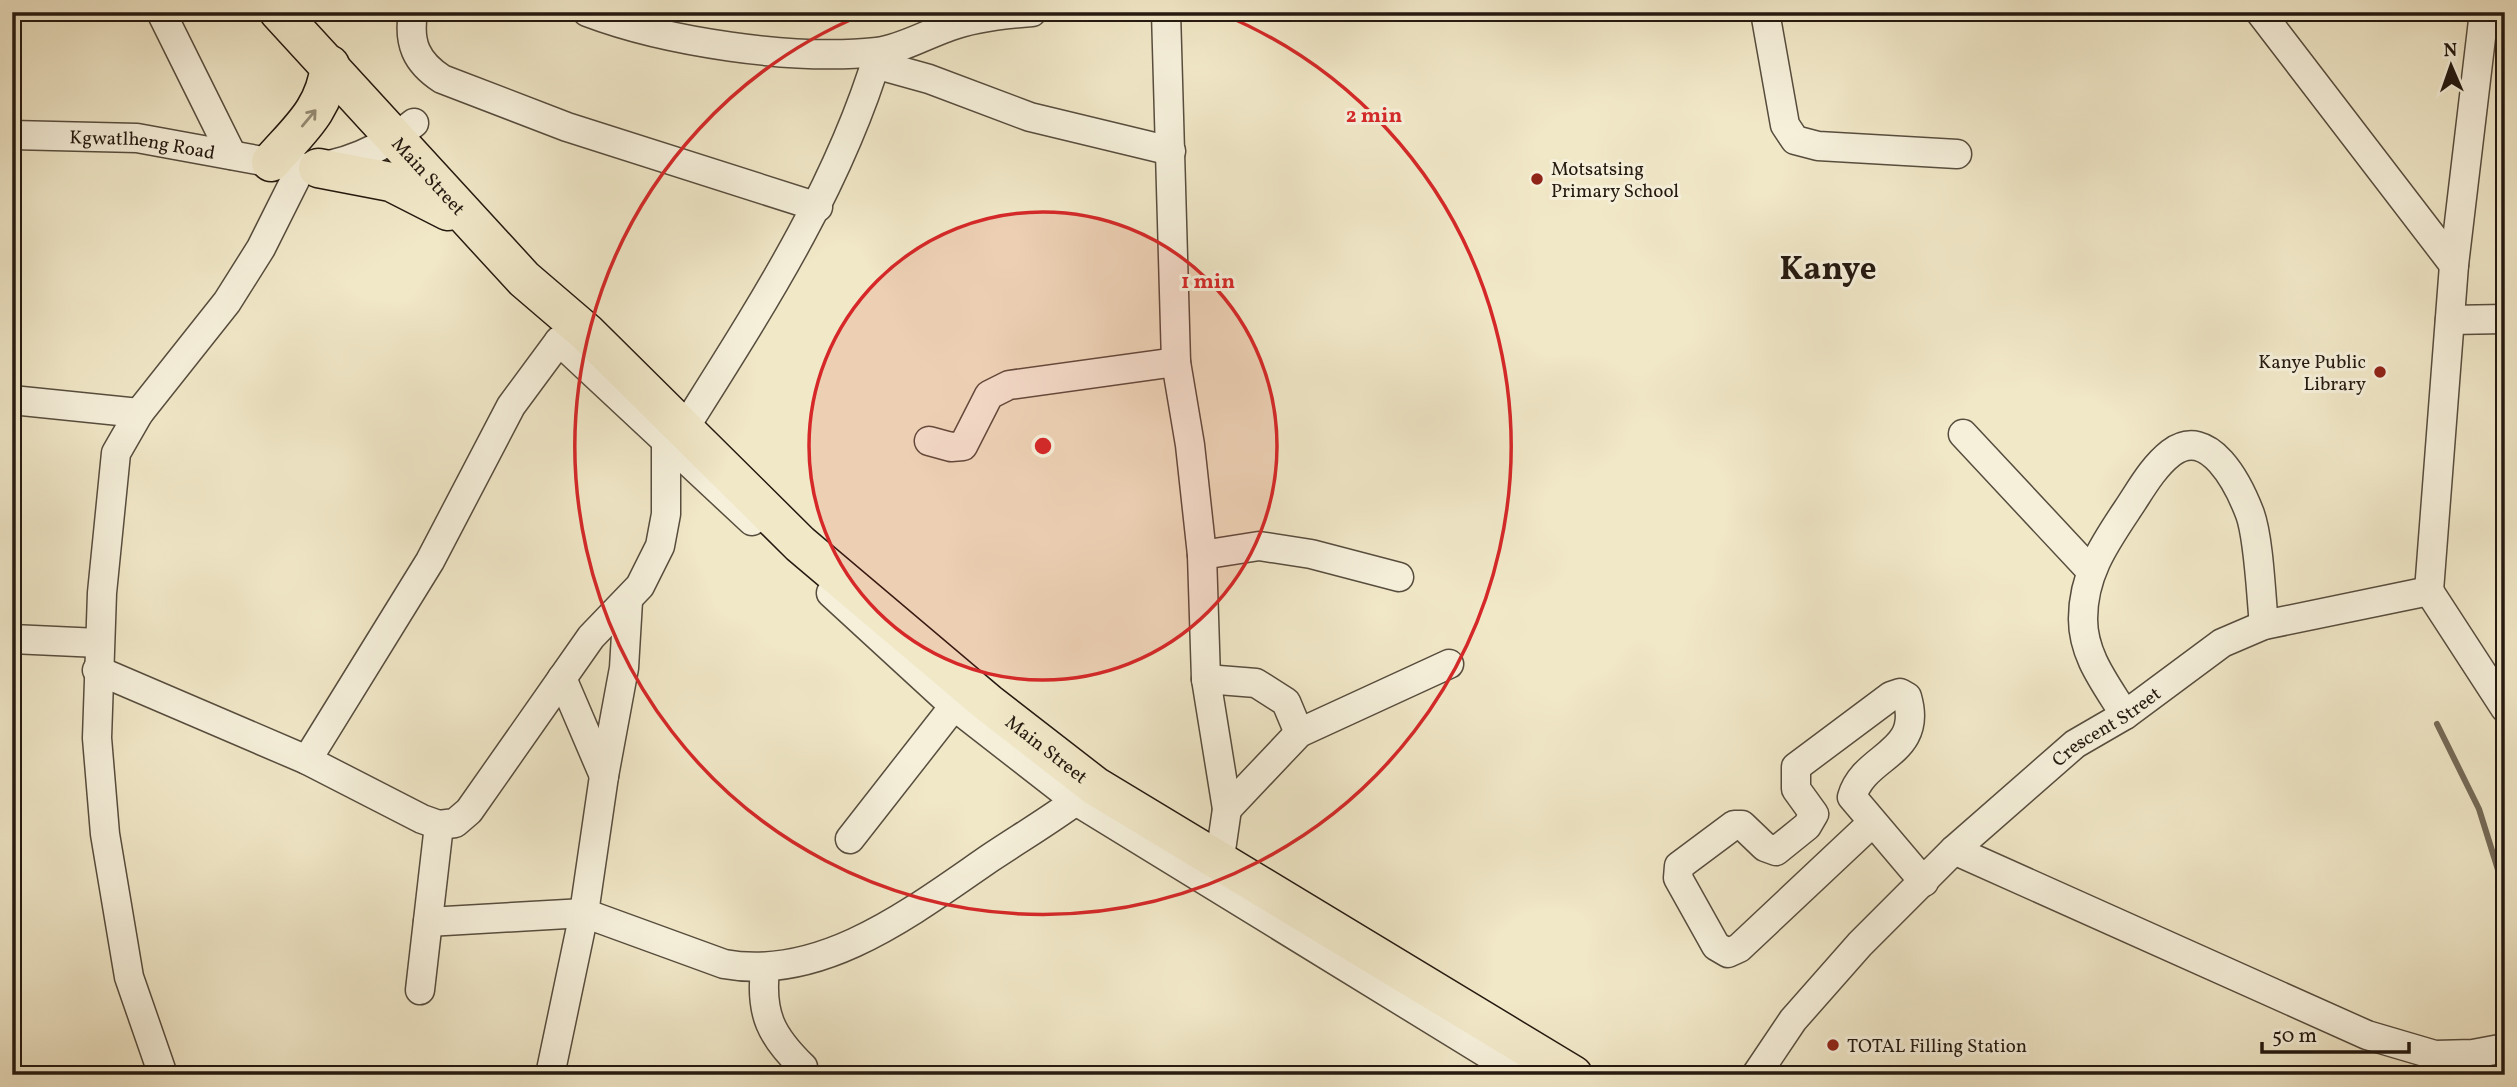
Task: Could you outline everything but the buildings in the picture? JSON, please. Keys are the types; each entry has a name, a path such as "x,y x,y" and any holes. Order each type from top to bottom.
{"highway":[{"name":"Main Street","path":"279,12 330,65 398,125 573,337"},
{"name":"Main Street","path":"311,12 482,233 573,337 800,544 988,704 1085,794 1219,864 1573,1075"},
{"path":"330,65 325,95 318,107 297,166 391,182 433,200 482,233"}],"street":[{"path":"161,12 233,155"},
{"path":"413,12 410,29 413,50 426,69 442,79 567,127 818,207"},
{"path":"587,12 685,40 790,52 877,58 1030,117 1171,150"},
{"path":"12,639 98,657 307,760 402,811 439,825 455,823 469,811 591,637 640,586 660,546 666,514 671,427 761,308 818,207 837,167 877,58 951,19 1032,12"},
{"path":"1166,12 1176,362 1191,446 1202,555 1206,679 1227,809 1219,864"},
{"path":"1765,12 1785,125 1796,140 1818,146 1957,154"},
{"path":"2260,12 2454,265"},
{"path":"2484,12 2454,265 2429,592 2505,708"},
{"path":"163,1075 129,977 107,847 97,738 98,657 117,453 139,413 227,302 261,248 297,166 398,125"},
{"name":"Kgwatlheng Road","path":"12,135 137,138 297,166 328,150 398,125"},
{"path":"2450,320 2505,319"},
{"path":"307,760 430,561 511,406 573,337"},
{"path":"929,441 951,447 963,446 989,395 1009,385 1176,362"},
{"path":"12,401 139,413"},
{"path":"671,427 954,706 1085,794 1522,1075"},
{"path":"1963,434 2090,570"},
{"path":"2125,715 2089,655 2083,620 2090,570 2146,481 2172,451 2190,445 2209,449 2226,466 2250,515 2264,625"},
{"path":"1202,555 1259,546 1311,554 1399,577"},
{"name":"Crescent Street","path":"1756,1075 1793,1020 1860,944 1954,850 2075,744 2125,715 2222,643 2264,625 2429,592"},
{"path":"550,1075 584,913 604,776 624,668 628,601"},
{"path":"1227,809 1299,733 1449,664"},
{"path":"562,678 604,776"},
{"path":"1206,679 1256,683 1286,702 1299,733"},
{"path":"1776,851 1807,826 1814,814 1796,789 1796,767 1891,696 1900,693 1907,697 1912,716 1906,737 1856,784 1852,797 1924,882"},
{"path":"850,839 954,706"},
{"path":"428,922 584,913 724,964 765,969 823,955 900,919 1085,794"},
{"path":"1808,883 1776,851 1765,847 1742,825 1734,825 1679,866 1678,878 1716,946 1728,953 1740,948 1873,822"},
{"path":"420,990 439,825"},
{"path":"1954,850 2367,1035 2435,1055 2473,1054 2505,1048"},
{"path":"765,969 764,996 768,1025 803,1072"}],"waterway":[{"path":"2437,724 2479,809 2505,892"}],"place":[{"name":"Motsatsing Primary School","path":"1537,179"},
{"name":"Kanye Public Library","path":"2380,372"},
{"name":"TOTAL Filling Station","path":"1833,1045"}],"district":[{"name":"Kanye","path":"1828,267"}]}
